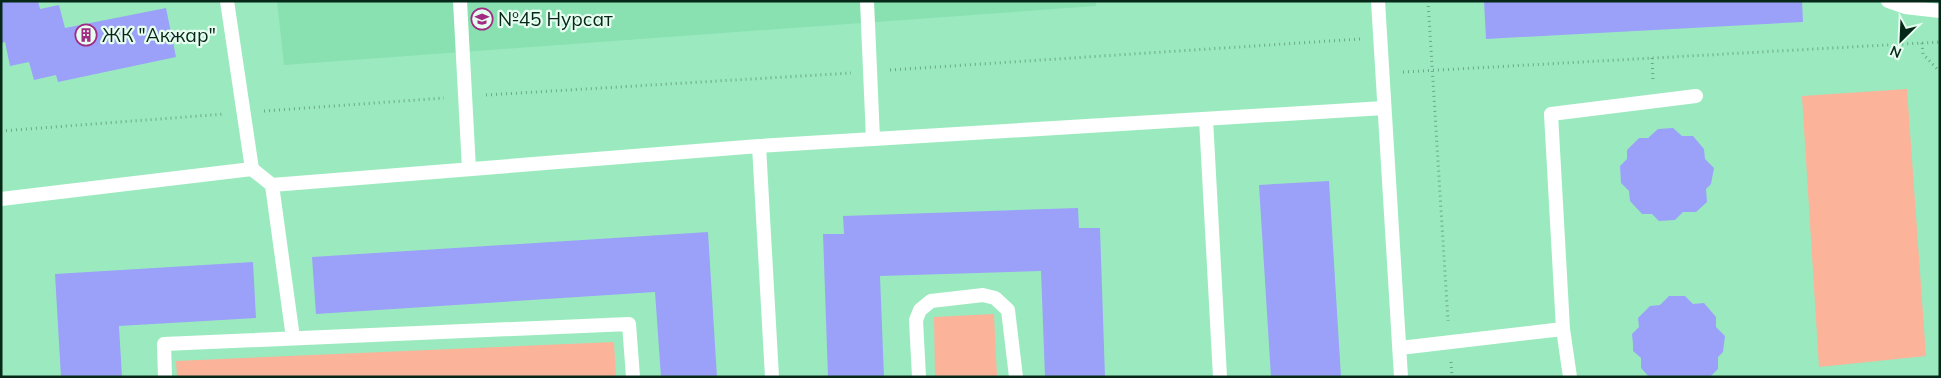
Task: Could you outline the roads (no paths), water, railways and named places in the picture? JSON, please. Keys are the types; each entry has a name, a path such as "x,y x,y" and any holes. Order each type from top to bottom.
{"lane":[{"path":"227,1 252,169 272,185 759,146 1384,108"},
{"path":"460,1 469,169"},
{"path":"867,1 873,139"},
{"path":"1378,1 1401,377"},
{"path":"1888,1 1905,7 1940,11"},
{"path":"1570,377 1563,329 1551,114 1696,96"},
{"path":"1206,119 1220,377"},
{"path":"759,146 772,377"},
{"path":"1,199 252,169"},
{"path":"272,185 293,338"},
{"path":"919,377 916,320 920,310 931,301 983,295 995,298 1008,310 1016,377"},
{"path":"166,377 164,344 629,324 633,377"},
{"path":"1400,348 1563,329"}],"place":[{"name":"№45 Нурсат","path":"482,19"},
{"name":"ЖК \"Акжар\"","path":"86,35"}]}
